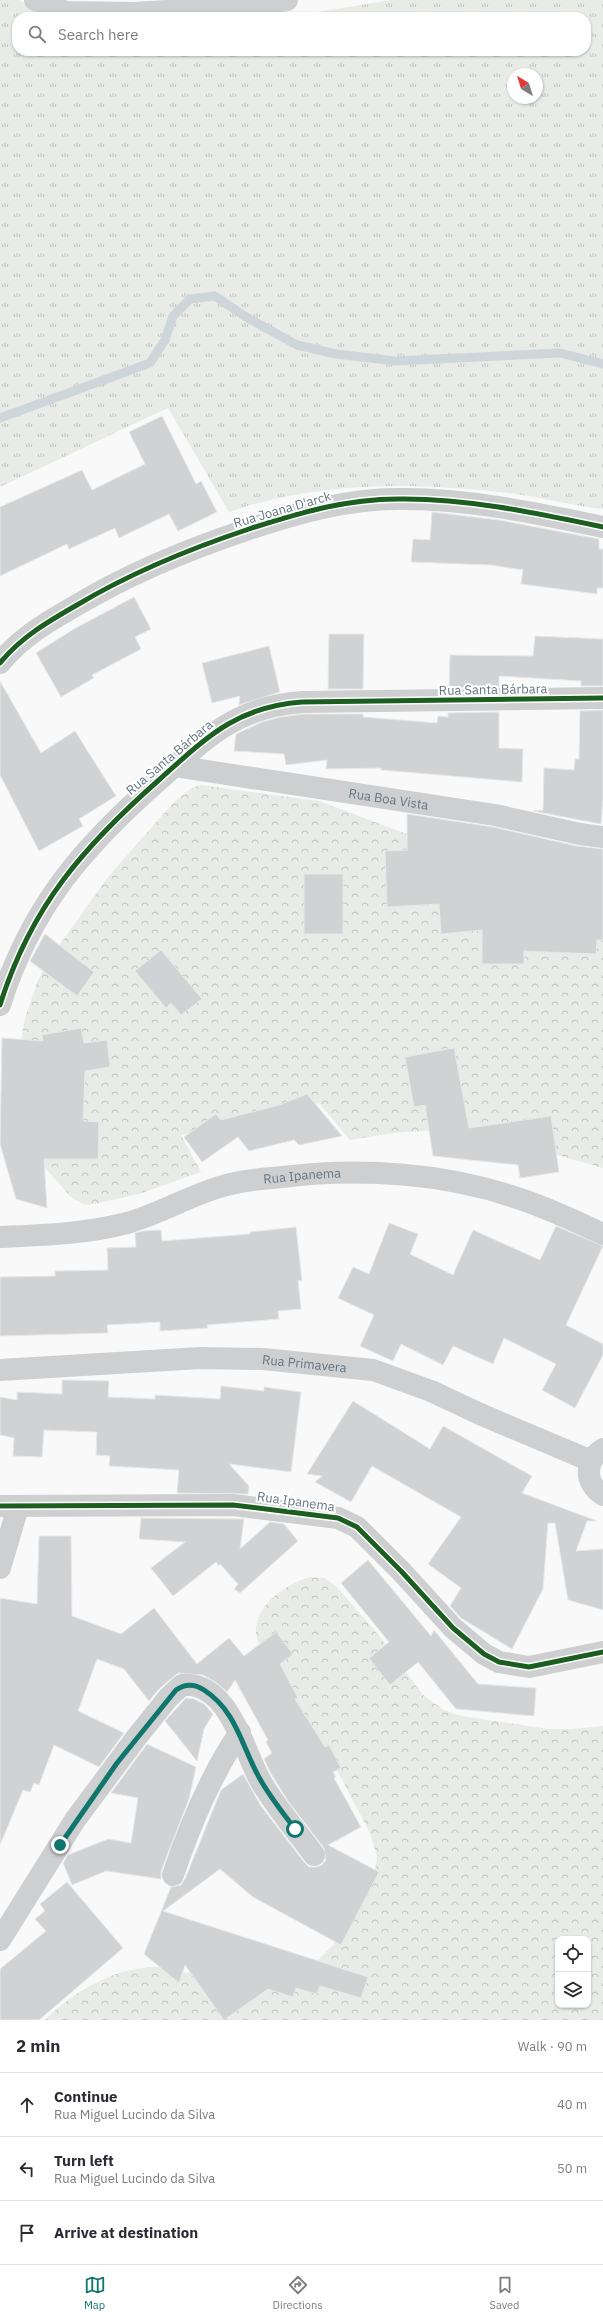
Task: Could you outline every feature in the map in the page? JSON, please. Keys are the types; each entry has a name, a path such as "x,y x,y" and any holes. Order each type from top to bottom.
{"street":[{"path":"35,0 66,12"},
{"path":"150,12 260,5 287,0"},
{"name":"Rua Joana D'arck","path":"0,663 20,642 35,631 106,587 154,564 233,535 326,506 362,501 398,499 430,500 492,507 603,527"},
{"name":"Rua Santa Bárbara","path":"0,1005 23,944 60,881 91,844 131,804 198,744 226,724 249,712 273,705 302,702 603,698"},
{"name":"Rua Boa Vista","path":"174,766 495,815 580,834 603,837"},
{"name":"Rua Ipanema","path":"0,1237 50,1236 91,1230 128,1222 223,1186 250,1181 316,1173 371,1172 443,1181 521,1199 562,1215 603,1234"},
{"name":"Rua Primavera","path":"0,1370 208,1358 263,1359 373,1370 597,1455"},
{"path":"597,1455 588,1477 591,1485 603,1495"},
{"name":"Rua Ipanema","path":"9,1507 233,1504 338,1518 357,1527 401,1571 453,1628 484,1654 499,1662 529,1667 551,1664 603,1652"},
{"path":"0,1568 9,1507"},
{"path":"0,1940 75,1820 136,1738 176,1690 182,1686 195,1686 210,1694 227,1712 240,1732 259,1778 314,1856"},
{"path":"174,1875 203,1797 225,1753 240,1732"}],"green space":[{"path":"0,0 19,0 40,12 12,12 12,56 591,56 591,12 318,12 391,0 603,0 603,509 516,494 480,490 444,487 371,486 299,494 229,512 168,408 0,487"},
{"path":"200,785 319,801 415,837 603,916 603,1168 508,1142 469,1134 437,1131 412,1131 350,1140 319,1103 181,1135 201,1172 139,1194 89,1205 83,1204 71,1197 40,1162 20,1046 25,1018 38,980 53,954 108,877 173,803 190,789"},
{"path":"310,1577 325,1578 337,1587 381,1638 423,1695 444,1710 461,1716 548,1729 572,1729 603,1726 603,2020 45,2020 68,2000 95,1983 139,1968 160,1967 188,1973 208,1973 315,1963 333,1945 350,1921 374,1878 377,1856 369,1831 339,1774 263,1651 256,1634 258,1619 262,1610 276,1595 293,1584"}],"building":[{"path":"162,416 196,484 201,481 217,512 178,531 169,514 119,538 115,528 69,549 67,544 0,576 0,507 82,470 92,490 145,464 129,432"},
{"path":"432,512 499,520 599,539 599,549 603,549 603,588 597,588 597,594 521,584 523,570 491,565 411,562 413,539 430,540"},
{"path":"134,597 151,629 135,637 141,649 92,675 94,678 61,697 36,653 74,629"},
{"path":"329,634 364,634 363,689 328,689"},
{"path":"535,636 603,639 603,686 581,686 581,681 499,676 499,687 449,688 450,655 533,656"},
{"path":"269,646 280,692 239,705 240,696 212,703 202,663"},
{"path":"0,681 41,753 75,731 116,796 79,819 83,826 39,851 0,775"},
{"path":"603,710 603,799 601,824 533,811 543,810 544,768 574,770 575,759 579,759 580,711"},
{"path":"499,712 499,748 523,749 522,782 381,770 381,768 326,769 327,760 286,765 284,754 234,751 236,734 262,722 281,717 303,714 363,714 363,717 437,723 438,716 448,717 448,713"},
{"path":"407,814 493,827 577,846 603,849 603,940 597,940 596,954 524,951 524,964 482,964 482,930 441,934 439,904 387,907 385,851 407,850"},
{"path":"304,874 343,874 343,934 304,934"},
{"path":"45,934 94,972 77,996 30,961"},
{"path":"161,950 202,999 181,1015 171,1003 166,1008 135,971"},
{"path":"81,1028 84,1043 107,1040 110,1067 85,1071 83,1121 99,1122 98,1159 44,1159 47,1208 16,1199 0,1144 2,1038 43,1041 42,1035"},
{"path":"454,1048 469,1128 551,1116 559,1172 520,1178 518,1165 433,1156 425,1105 414,1107 405,1057"},
{"path":"307,1094 342,1136 299,1145 294,1140 249,1151 238,1137 202,1162 184,1137 216,1114 221,1120 279,1105"},
{"path":"389,1223 418,1234 410,1254 453,1275 473,1230 540,1260 556,1226 603,1246 566,1325 603,1344 603,1355 575,1408 542,1390 556,1364 504,1338 493,1364 453,1346 443,1365 401,1344 393,1361 360,1346 374,1315 338,1298 353,1267 369,1274"},
{"path":"296,1227 302,1281 298,1280 301,1309 278,1311 279,1319 207,1325 208,1328 160,1331 160,1322 107,1325 108,1333 0,1336 0,1277 55,1276 55,1271 108,1270 107,1248 136,1247 135,1233 143,1231 161,1230 162,1241 250,1234 250,1232"},
{"path":"62,1380 109,1381 108,1397 155,1399 155,1395 220,1399 221,1386 264,1391 264,1387 301,1392 291,1472 229,1464 249,1486 248,1494 177,1493 179,1470 109,1466 110,1456 96,1455 97,1432 44,1430 42,1457 13,1456 14,1438 0,1435 0,1397 17,1400 17,1392 62,1394"},
{"path":"353,1401 430,1449 443,1426 532,1476 522,1493 597,1521 587,1521 576,1551 603,1549 603,1610 568,1600 555,1523 548,1523 543,1589 512,1649 461,1618 450,1606 461,1588 428,1564 461,1517 372,1466 351,1502 315,1482 322,1476 307,1474"},
{"path":"141,1518 244,1519 240,1549 270,1522 284,1524 298,1541 240,1593 234,1589 238,1584 220,1564 219,1566 216,1562 173,1596 151,1568 185,1542 139,1539"},
{"path":"39,1536 71,1536 72,1616 121,1634 154,1608 197,1664 229,1638 244,1656 276,1632 293,1654 280,1664 298,1698 295,1699 325,1747 329,1745 341,1768 333,1772 336,1777 334,1778 361,1827 328,1845 379,1872 341,1945 253,1897 220,1869 163,1911 368,1977 361,1998 320,1986 317,1994 296,1988 293,1997 268,1989 224,2020 185,1965 179,1983 144,1954 171,1887 181,1885 185,1879 221,1790 243,1774 261,1806 304,1862 309,1867 316,1867 322,1865 326,1860 324,1848 288,1801 270,1772 264,1759 272,1753 266,1742 268,1740 235,1680 227,1692 217,1683 203,1675 178,1673 159,1689 149,1701 124,1669 97,1659 78,1711 124,1733 99,1767 54,1745 39,1785 34,1783 30,1792 23,1790 0,1845 0,1598 37,1604"},
{"path":"368,1560 431,1636 434,1630 478,1684 536,1688 534,1716 456,1709 418,1662 390,1685 369,1658 389,1642 341,1583"},
{"path":"186,1698 194,1699 204,1704 213,1714 204,1729 197,1761 165,1721"},
{"path":"147,1744 196,1767 189,1799 161,1871 161,1879 106,1871 72,1885 63,1863 68,1855 108,1839 131,1843 138,1798 111,1793"},
{"path":"67,1882 123,1948 39,2020 0,2020 0,1969 46,1931 35,1919 45,1911 40,1904"}],"waterway":[{"path":"0,418 150,363 165,340 173,316 190,299 215,296 246,317 297,345 336,354 395,361 560,353 603,364"}],"cycle path":[{"path":"0,663 26,637 67,611 119,582 183,553 249,529 304,512 360,501 424,499 501,507 603,527"},
{"path":"0,1005 27,937 63,880 84,854 133,804 193,750 208,737 240,717 279,705 302,702 603,698"},
{"path":"0,1506 233,1505 338,1518 357,1527 401,1571 453,1628 484,1654 499,1662 529,1667 603,1652"}],"route":[{"path":"60,1845 75,1820 168,1698 182,1686 189,1685 202,1689 210,1694 227,1712 240,1732 259,1778 268,1793 295,1829"}]}
